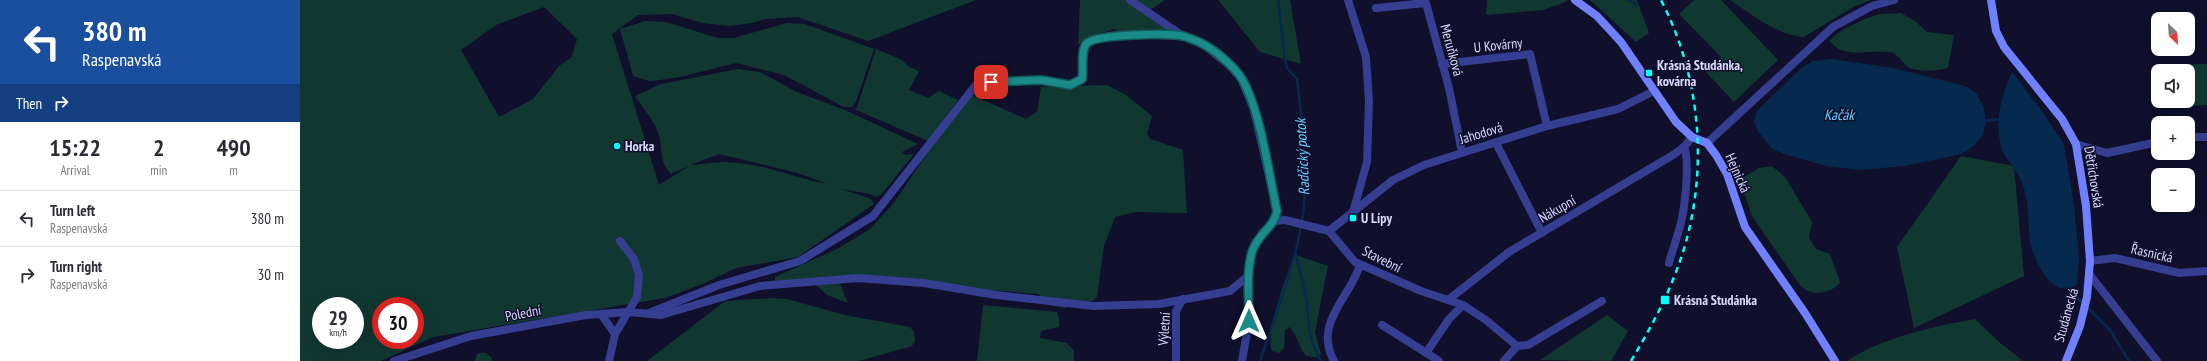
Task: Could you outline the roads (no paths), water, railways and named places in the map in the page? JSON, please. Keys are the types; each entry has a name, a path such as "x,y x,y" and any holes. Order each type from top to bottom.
{"main road":[{"name":"Hejnická","path":"1575,0 1597,16 1621,42 1676,122 1692,136 1706,143 1723,164 1746,228 1806,313 1835,361"},
{"name":"Dětřichovská","path":"1991,0 1996,31 2004,47 2062,119 2076,144 2086,206 2090,275"},
{"name":"Studánecká","path":"2066,361 2080,326 2090,275"}],"street":[{"path":"1130,0 1183,36 1203,44 1231,67 1242,78 1254,110 1277,211 1275,221 1262,233 1252,252 1249,275 1249,321 1242,361"},
{"path":"1348,0 1366,57 1368,101 1367,162 1354,212"},
{"path":"1706,143 1833,28 1872,6 1894,0"},
{"name":"Meruňková","path":"1376,8 1426,3 1442,64 1462,152"},
{"path":"644,315 719,285 800,261 873,216 979,81 1003,82 1041,80 1070,85 1082,79 1086,44 1094,40 1109,36 1183,36"},
{"name":"U Kovárny","path":"1442,64 1530,54 1546,126"},
{"name":"Jahodová","path":"1329,231 1393,180 1424,164 1546,126 1618,109 1654,91"},
{"name":"Nákupní","path":"1448,300 1509,252 1673,155 1684,147 1692,136"},
{"path":"2195,137 2207,137"},
{"path":"1496,142 1542,233"},
{"path":"2076,144 2107,153 2151,144"},
{"path":"1669,263 1682,218 1686,168 1686,152 1684,147"},
{"path":"1275,221 1285,220 1329,231"},
{"name":"Stavební","path":"1329,231 1355,262 1421,291 1464,305 1486,320 1517,346"},
{"path":"609,361 615,334 637,298 639,275 634,259 620,240"},
{"name":"Řasnická","path":"2090,261 2115,258 2179,273 2207,272"},
{"path":"1334,361 1328,351 1329,328 1336,307 1356,277 1360,264"},
{"name":"Polední","path":"394,361 471,336 601,314 628,312 644,315 661,315 760,286 858,278 924,283 996,295 1094,306 1159,304 1230,291 1249,275"},
{"path":"2090,275 2157,361"},
{"name":"Výletní","path":"1176,361 1176,312 1183,299"},
{"path":"1507,360 1517,346 1528,345 1602,301"},
{"path":"1426,353 1449,318 1464,305"},
{"path":"601,314 615,334"},
{"path":"1382,325 1439,361"}],"water":[{"name":"Kačák","path":"1832,59 1893,68 1965,86 1976,93 1984,108 1986,121 1983,135 1974,146 1961,154 1905,166 1859,170 1826,166 1784,154 1771,148 1757,130 1754,121 1757,111 1800,69 1813,61"},
{"path":"2012,72 2041,110 2064,144 2074,205 2079,256 2077,284 2069,288 2062,289 2055,286 2049,281 2039,267 2031,244 2025,191 2020,178 2001,146 1998,126 2000,108"}],"waterway":[{"name":"Radčický potok","path":"1260,361 1292,265 1301,226 1305,190 1304,142 1297,79 1287,68 1278,0"},
{"path":"1627,0 1637,5"},
{"path":"1984,121 2001,119"},
{"path":"1295,251 1306,298 1311,338 1321,361"},
{"path":"2067,287 2110,330 2129,361"}],"railway":[{"path":"1631,361 1649,330 1670,288 1686,243 1693,209 1697,173 1698,137 1694,102 1687,67 1676,33 1661,0"}],"place":[{"name":"Krásná Studánka, kovárna","path":"1649,73"},
{"name":"Horka","path":"617,146"},
{"name":"U Lípy","path":"1353,218"},
{"name":"Krásná Studánka","path":"1665,300"}]}
